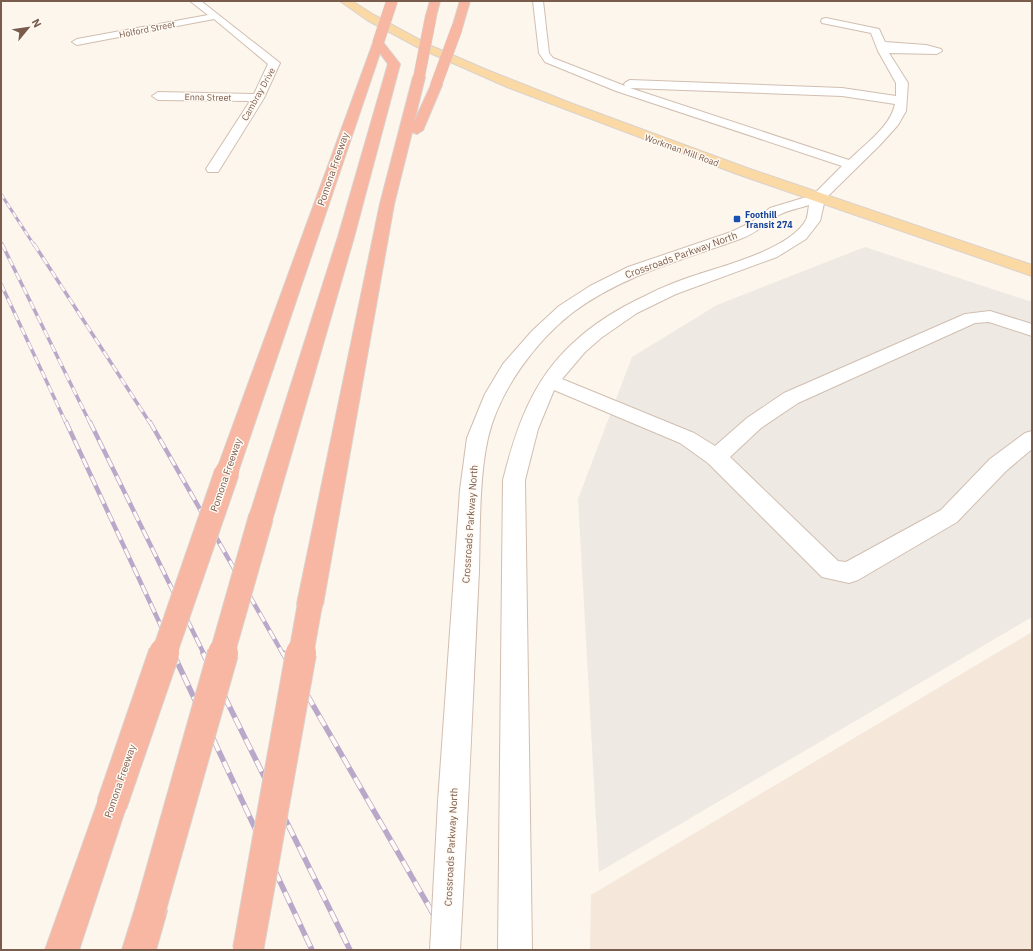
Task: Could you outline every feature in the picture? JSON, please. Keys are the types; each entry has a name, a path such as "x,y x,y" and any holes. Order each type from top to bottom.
{"highway":[{"name":"Pomona Freeway","path":"62,950 392,1"},
{"path":"248,950 310,604 387,204 419,77 435,1"},
{"path":"387,204 436,85 457,28 465,1"},
{"path":"139,950 261,517 346,236 394,64 376,48"}],"main road":[{"name":"Workman Mill Road","path":"345,1 394,32 556,103 640,135 818,198 1032,271"}],"street":[{"name":"Cambray Drive","path":"195,1 274,63 258,98 213,168"},
{"path":"538,1 544,53 550,60 620,88 852,165"},
{"name":"Holford Street","path":"77,42 216,16"},
{"path":"515,950 514,480 533,413 550,381 574,353 598,331 627,311 688,283 769,254 793,241 812,223 818,198 893,122 900,111 902,101 902,83 881,47 876,31 826,21"},
{"path":"620,88 640,83 860,93 902,101"},
{"name":"Enna Street","path":"158,96 258,98"},
{"name":"Crossroads Parkway North","path":"445,950 471,490 478,438 495,394 514,364 538,335 565,310 596,290 634,271 737,235 757,225 775,211 818,198"},
{"path":"716,456 754,423 791,398 972,318 990,316 1032,330"},
{"path":"550,381 687,438 716,456 831,570 849,574 949,516 998,465 1032,438"}],"shaded area":[{"path":"865,247 1032,302 1032,617 599,872 578,499 632,357 717,305"},
{"path":"1032,632 1032,950 590,950 591,895"}],"railway":[{"path":"1,194 34,245"},
{"path":"2,244 90,423"},
{"path":"34,244 150,423"},
{"path":"1,284 66,423"},
{"path":"66,422 174,654"},
{"path":"90,422 204,654"},
{"path":"150,422 283,654"},
{"path":"173,653 312,950"},
{"path":"203,653 350,950"},
{"path":"283,653 454,950"}],"place":[{"name":"Foothill Transit 274","path":"737,219"}]}
